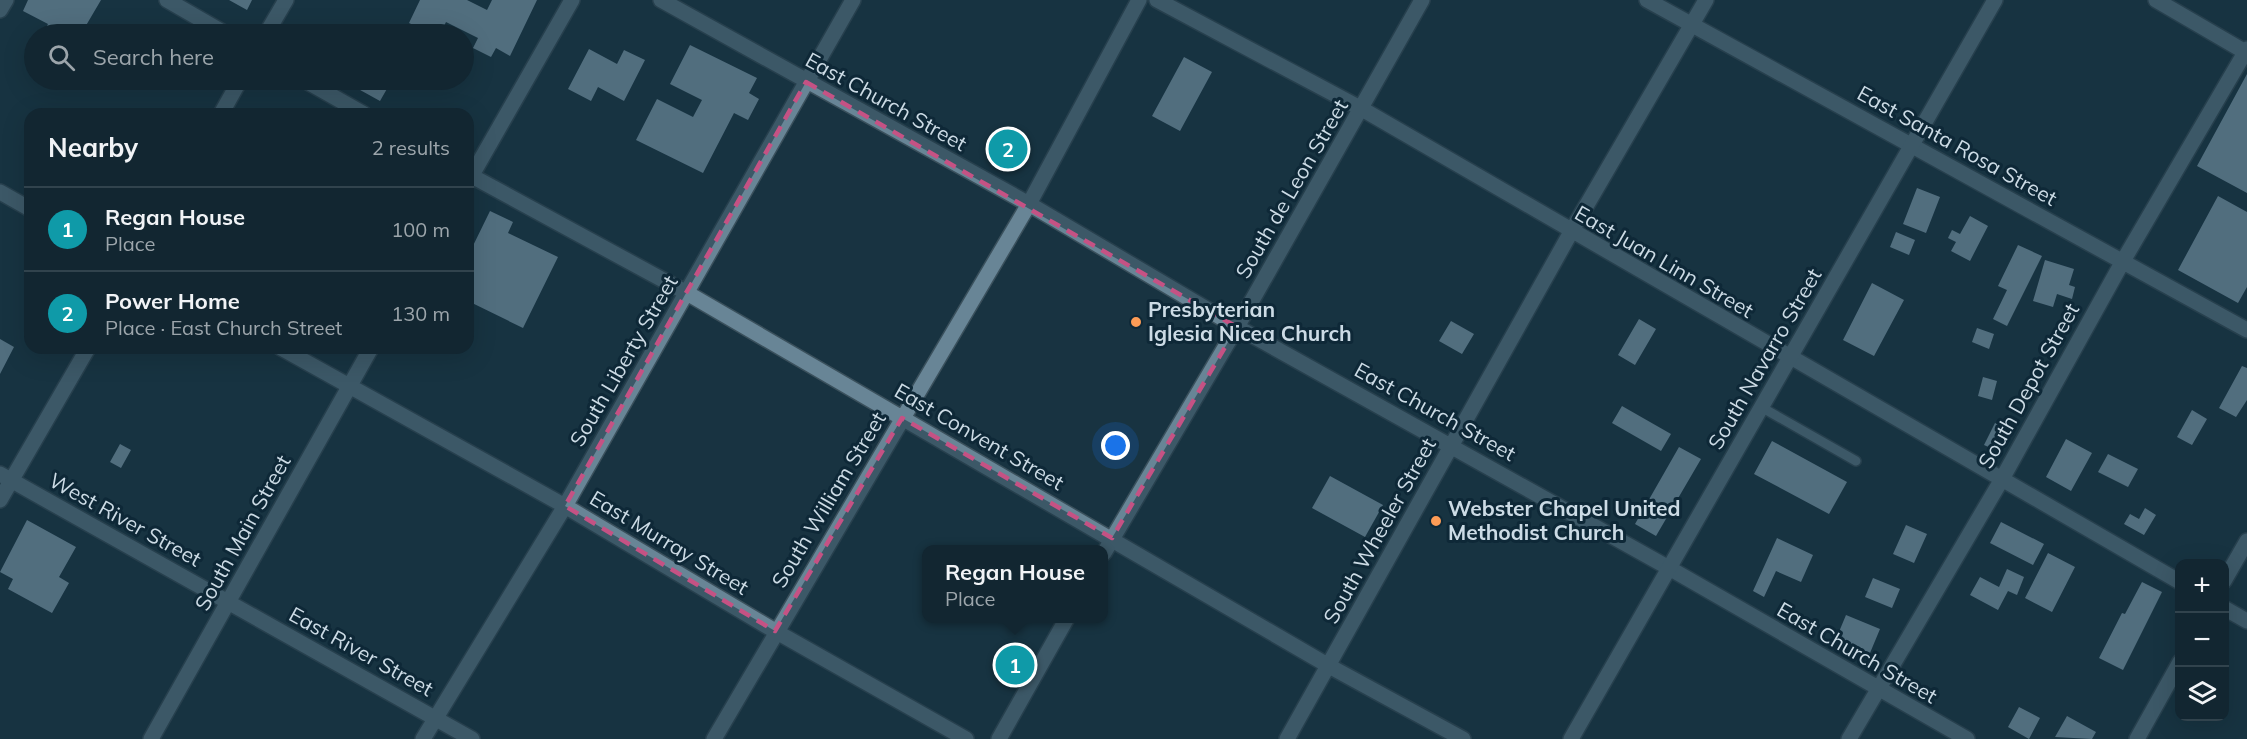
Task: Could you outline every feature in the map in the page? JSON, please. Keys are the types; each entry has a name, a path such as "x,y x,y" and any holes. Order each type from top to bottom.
{"street":[{"path":"0,10 6,0"},
{"path":"167,0 209,24"},
{"path":"272,24 286,0"},
{"path":"474,169 572,0"},
{"name":"East Church Street","path":"661,0 1029,204 1237,327 1669,568 1967,739"},
{"name":"South Liberty Street","path":"423,739 434,717 565,506 853,0"},
{"name":"South William Street","path":"714,739 775,631 1029,204 1139,0"},
{"name":"East Juan Linn Street","path":"1157,0 1362,110 2175,579"},
{"name":"South de Leon Street","path":"1108,546 1362,110 1422,0"},
{"name":"East Santa Rosa Street","path":"1647,0 2247,330"},
{"name":"South Wheeler Street","path":"1287,739 1571,232 1706,0"},
{"name":"South Navarro Street","path":"1571,739 1995,0"},
{"path":"2156,0 2246,52"},
{"name":"South Depot Street","path":"1849,739 2002,479 2123,261 2246,52"},
{"path":"224,108 234,90"},
{"path":"322,90 353,108"},
{"name":"East Convent Street","path":"474,181 687,293 1329,666 1463,739"},
{"path":"0,192 24,205"},
{"path":"0,500 6,477 84,354"},
{"name":"East Murray Street","path":"292,354 565,506 775,631 966,739"},
{"name":"South Main Street","path":"152,739 368,354"},
{"name":"West River Street","path":"6,477 229,602"},
{"path":"2229,572 2247,541"},
{"name":"East River Street","path":"229,602 472,739"},
{"path":"2229,611 2247,621"},
{"path":"999,739 1064,623"},
{"path":"2137,739 2177,667"}],"lane":[{"path":"1761,407 1856,461"}],"highlighted area":[{"path":"806,82 1237,327 1112,538 902,418 775,631 565,506"}],"building":[{"path":"28,0 101,0 87,24 48,24 23,11"},
{"path":"229,0 252,0 247,10"},
{"path":"420,0 467,0 487,10 492,0 537,0 510,56 496,48 491,57 474,48 478,38 474,36 474,24 409,23"},
{"path":"690,45 757,78 749,93 759,99 748,120 734,113 703,173 636,140 657,99 693,117 702,100 670,84"},
{"path":"589,49 617,64 624,50 645,60 624,101 598,87 591,101 568,89"},
{"path":"1184,57 1212,72 1180,131 1152,116"},
{"path":"2247,74 2247,193 2197,166"},
{"path":"360,90 386,90 380,101"},
{"path":"1917,188 1940,197 1926,233 1903,224"},
{"path":"2218,196 2247,212 2247,287 2238,303 2178,270"},
{"path":"490,211 513,222 508,233 558,257 523,328 474,304 474,244"},
{"path":"1970,216 1988,226 1970,261 1951,251 1956,242 1948,238 1952,230 1960,234"},
{"path":"1896,232 1915,240 1909,255 1890,247"},
{"path":"2018,245 2042,256 2007,326 1993,319 2007,290 1998,286"},
{"path":"2045,260 2074,269 2069,285 2075,287 2072,299 2057,294 2053,307 2033,301"},
{"path":"1872,283 1904,300 1874,356 1843,340"},
{"path":"1639,319 1656,329 1635,365 1618,355"},
{"path":"1451,321 1474,334 1462,354 1439,341"},
{"path":"1977,328 1994,334 1989,349 1972,342"},
{"path":"0,339 14,347 0,374"},
{"path":"2242,366 2247,368 2247,400 2236,417 2219,408"},
{"path":"1983,377 1997,381 1992,400 1978,396"},
{"path":"1622,406 1671,434 1661,451 1612,423"},
{"path":"2192,410 2207,419 2192,445 2177,437"},
{"path":"1995,423 2005,428 1995,450 1984,445"},
{"path":"2066,439 2092,453 2071,491 2046,477"},
{"path":"1772,441 1847,482 1829,514 1754,474"},
{"path":"120,444 131,450 121,468 110,462"},
{"path":"1679,447 1701,459 1656,536 1635,524"},
{"path":"2108,454 2138,469 2128,487 2098,472"},
{"path":"1330,476 1383,505 1365,537 1312,508"},
{"path":"2145,508 2156,515 2144,535 2124,524 2130,514 2139,519"},
{"path":"27,520 76,547 59,577 69,583 52,613 8,589 13,579 0,572"},
{"path":"2001,522 2044,544 2033,565 1990,543"},
{"path":"1906,525 1927,534 1914,563 1893,554"},
{"path":"1777,538 1813,555 1801,582 1776,571 1764,597 1753,591"},
{"path":"2048,553 2075,567 2052,612 2025,598"},
{"path":"2007,569 2024,577 2017,595 2008,591 1998,610 1970,595 1980,577 1999,587"},
{"path":"1873,578 1900,589 1892,608 1865,597"},
{"path":"2142,582 2162,592 2123,670 2099,658 2122,613 2125,614"},
{"path":"1846,615 1880,629 1870,653 1836,639"},
{"path":"2019,707 2040,718 2029,739 2008,727"},
{"path":"2067,716 2096,732 2092,739 2055,737"}],"place":[{"name":"Power Home","path":"1008,149"},
{"name":"Presbyterian Iglesia Nicea Church","path":"1136,322"},
{"name":"Webster Chapel United Methodist Church","path":"1436,521"},
{"name":"Regan House","path":"1015,665"}]}
